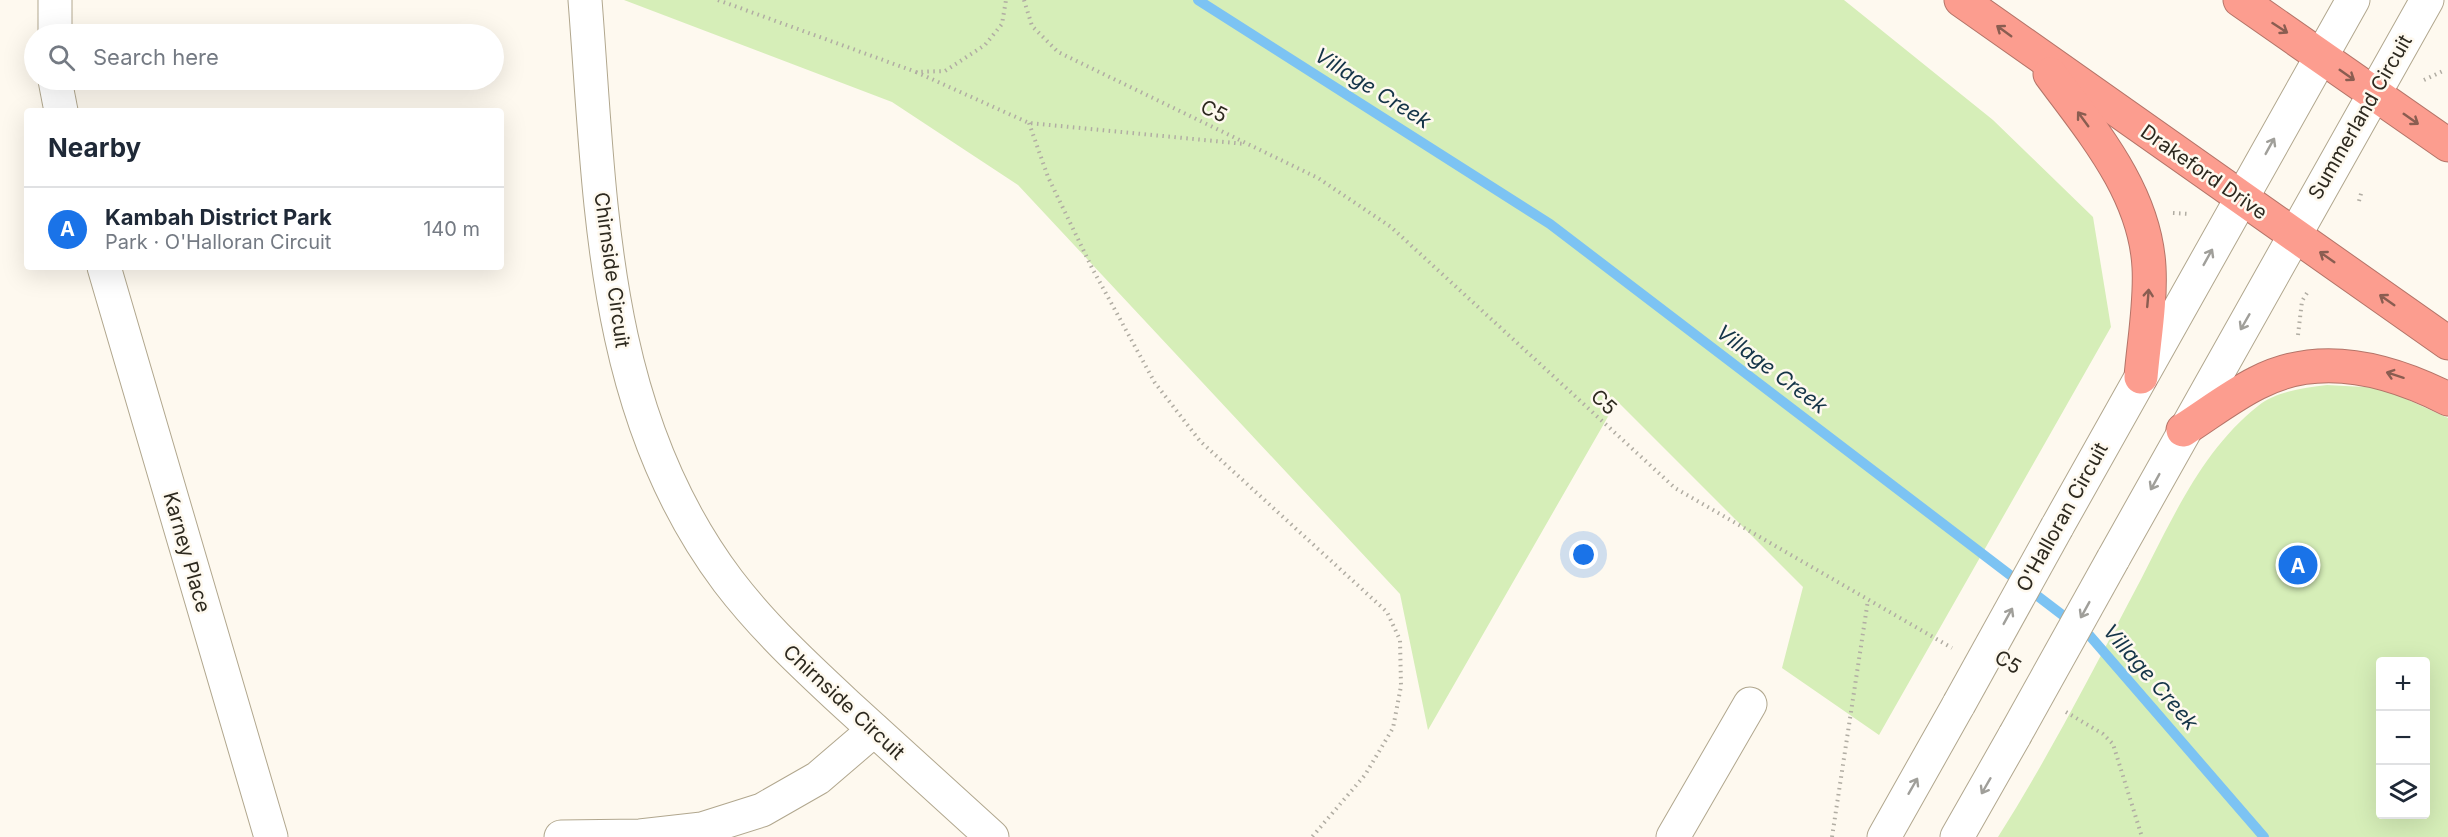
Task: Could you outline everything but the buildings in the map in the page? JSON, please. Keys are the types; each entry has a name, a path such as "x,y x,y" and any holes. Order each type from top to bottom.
{"highway":[{"name":"Drakeford Drive","path":"1961,0 2448,343"},
{"path":"2240,0 2448,145"},
{"path":"2034,52 2113,163 2130,193 2139,220 2149,267 2141,377"},
{"path":"2183,430 2259,382 2304,367 2333,365 2385,372 2415,382 2448,399"}],"street":[{"path":"55,0 55,24"},
{"name":"Chirnside Circuit","path":"585,0 605,250 620,341 646,427 682,509 728,582 783,646 992,837"},
{"path":"2241,197 2353,0"},
{"name":"Summerland Circuit","path":"2294,235 2427,0"},
{"path":"57,90 60,108"},
{"name":"O'Halloran Circuit","path":"1884,837 2241,197"},
{"path":"1957,837 2294,235"},
{"name":"Karney Place","path":"105,270 271,837"},
{"path":"1673,837 1750,704"},
{"path":"561,837 640,836 702,829 762,810 818,778 874,730"}],"path":[{"path":"718,0 916,72 1029,123 1247,144"},
{"path":"916,72 945,70 985,45 1002,24 1006,0"},
{"name":"C5","path":"1024,0 1032,26 1058,52 1318,178 1391,227 1675,488 1961,653"},
{"path":"2424,80 2443,70"},
{"path":"1029,123 1048,177 1092,268 1155,383 1200,441 1387,612 1400,640 1401,686 1393,728 1365,775 1312,837"},
{"path":"2298,342 2302,301 2307,293"},
{"path":"1832,837 1868,600"},
{"path":"2063,711 2103,734 2113,744 2142,837"}],"green space":[{"path":"624,0 1844,0 1993,120 2093,217 2111,327 1879,735 1782,668 1803,587 1617,401 1428,730 1400,594 1018,185 892,102"},
{"path":"2327,385 2382,388 2448,418 2448,837 1998,837 2066,721 2170,523 2200,472 2236,426 2258,406 2273,397 2300,389"}],"waterway":[{"name":"Village Creek","path":"1198,0 1550,224 2090,636 2264,837"}],"place":[{"name":"Kambah District Park","path":"2298,565"}]}
